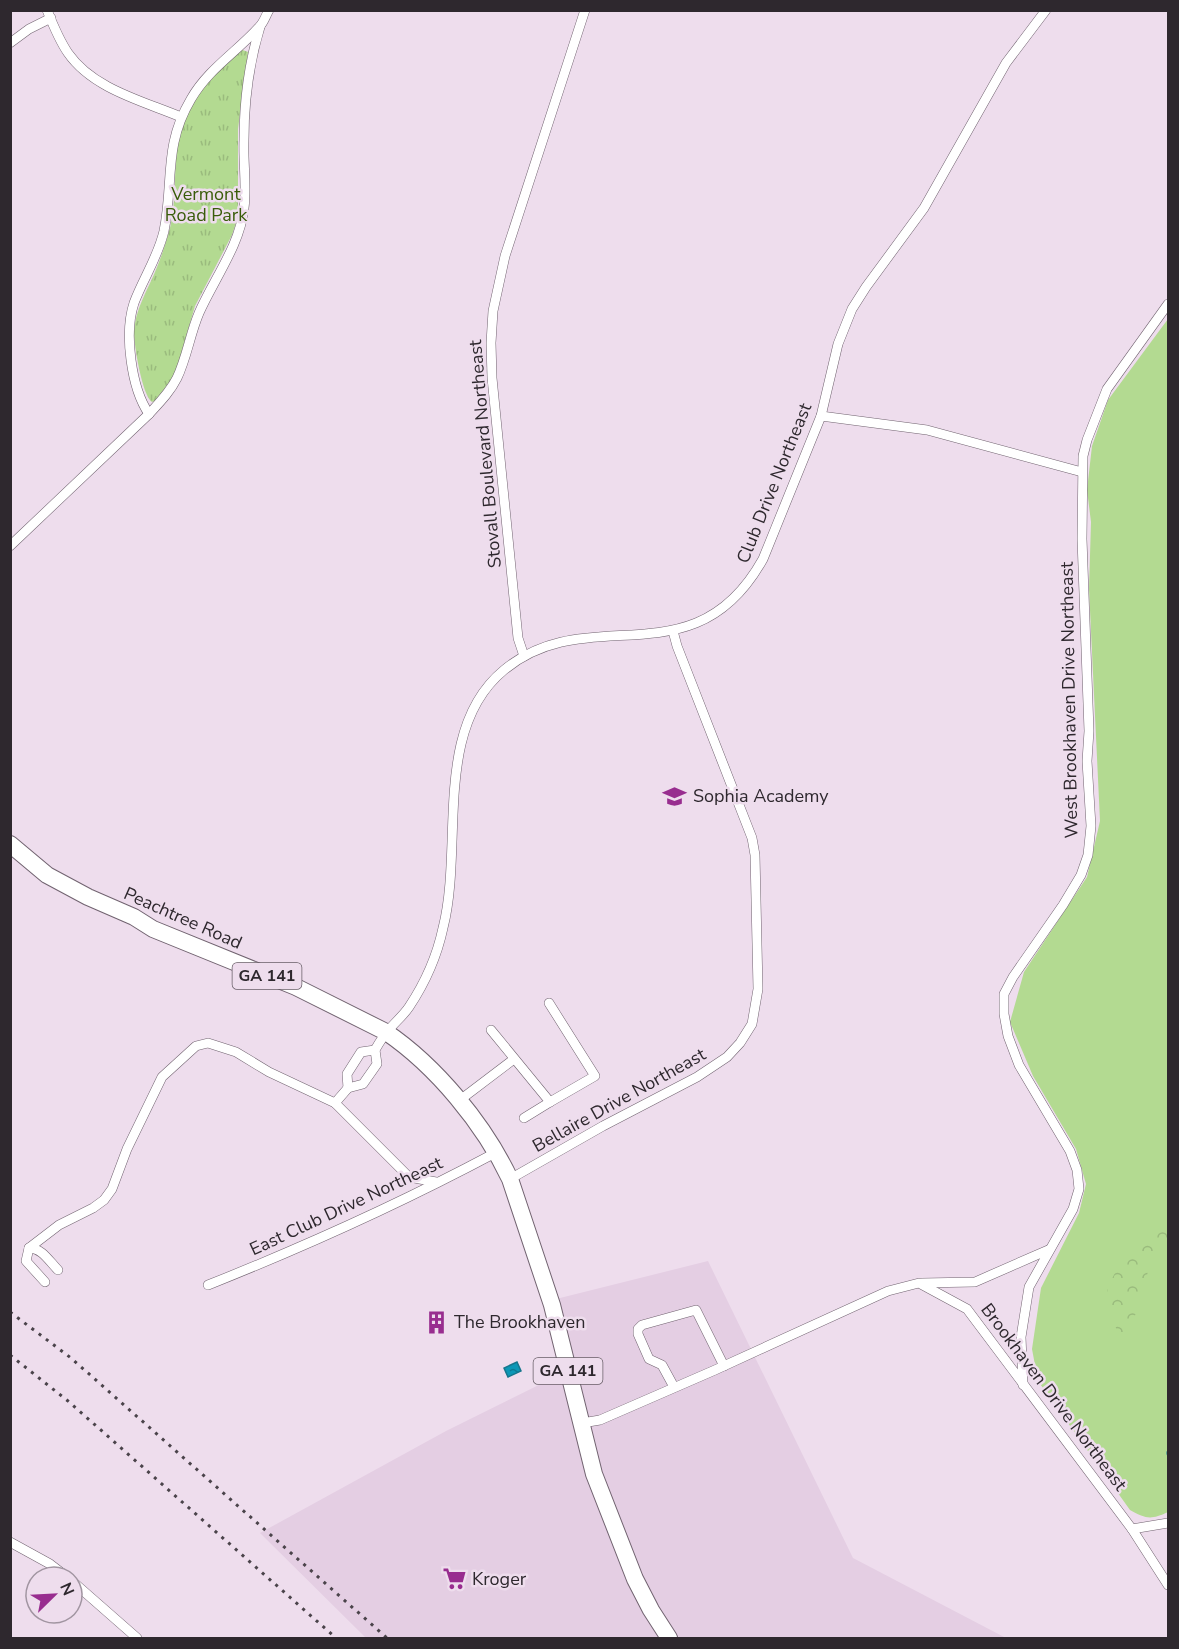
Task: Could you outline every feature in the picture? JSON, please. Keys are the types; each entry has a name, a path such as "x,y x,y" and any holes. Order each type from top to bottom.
{"highway":[{"name":"Peachtree Road","path":"10,844 35,866 75,891 134,917 153,929 296,987 386,1032 399,1041 460,1100"},
{"name":"GA 141","path":"460,1100 510,1179 552,1305 594,1474 625,1556 651,1610 669,1638"}],"street":[{"path":"10,546 149,414 165,397 177,378 198,316 241,224 246,195 245,109 255,42 269,10"},
{"name":"Stovall Boulevard Northeast","path":"524,656 518,638 490,343 493,312 506,254 585,10"},
{"name":"Club Drive Northeast","path":"375,1050 386,1032 408,1009 422,985 443,929 450,888 457,763 466,724 475,704 504,670 524,656 566,641 673,631 697,624 718,612 736,597 751,579 763,559 821,416 838,344 852,309 924,208 1006,63 1046,10"},
{"path":"10,43 49,14 67,53 87,74 116,90 181,117"},
{"path":"149,414 143,405 136,381 130,342 130,323 135,303 155,260 164,233 171,154 181,117 205,79 260,27"},
{"name":"West Brookhaven Drive Northeast","path":"1023,1385 1021,1337 1029,1287 1073,1209 1079,1189 1077,1170 1070,1151 1019,1065 1008,1036 1004,1014 1004,994 1013,977 1043,937 1063,905 1081,875 1088,855 1091,826 1087,761 1089,731 1082,539 1082,472 1087,440 1107,389 1168,304"},
{"path":"821,416 927,430 1082,472"},
{"name":"Bellaire Drive Northeast","path":"510,1179 603,1126 697,1077 727,1057 740,1043 752,1024 758,989 755,855 752,838 673,631"},
{"path":"524,1118 596,1076 549,1003"},
{"path":"491,1030 550,1102"},
{"path":"45,1282 26,1261 29,1248 59,1225 104,1200 112,1189 127,1149 162,1077 196,1046 208,1043 236,1052 269,1072 335,1103 409,1177 436,1182"},
{"path":"335,1103 348,1088 363,1084 377,1064 375,1050 361,1052 347,1074 348,1088"},
{"path":"460,1100 514,1059"},
{"name":"East Club Drive Northeast","path":"208,1285 266,1262 428,1188 495,1153"},
{"path":"29,1248 36,1248 58,1270"},
{"path":"582,1423 600,1419 724,1366 888,1291 920,1283 975,1281 1048,1250"},
{"path":"37,1274 50,1262"},
{"name":"Brookhaven Drive Northeast","path":"920,1283 967,1309 1132,1529 1168,1585"},
{"path":"674,1387 662,1365 649,1359 638,1334 638,1329 642,1324 696,1310 724,1366"},
{"path":"1132,1529 1168,1522"},
{"path":"10,1542 18,1544 51,1565"},
{"path":"84,1592 137,1638"}],"shaded area":[{"path":"708,1261 853,1558 1006,1638 366,1638 260,1533 446,1431 567,1371 556,1299"}],"green space":[{"name":"Vermont Road Park","path":"240,49 248,52 238,129 238,217 232,235 195,306 175,375 152,402 148,398 142,380 134,332 139,308 170,228 179,138 183,123 200,92"},
{"path":"1168,319 1168,1512 1149,1517 1130,1510 1038,1381 1032,1349 1041,1288 1079,1213 1086,1184 1076,1149 1033,1076 1010,1022 1024,972 1087,877 1100,821 1089,589 1091,522 1087,490 1092,446 1108,400"},
{"path":"1168,1218 1168,1240 1149,1256 1147,1277 1139,1305 1127,1333 1119,1337 1110,1310 1107,1288 1144,1232"}],"water":[{"path":"517,1362 521,1371 508,1377 504,1368"}],"railway":[{"path":"10,1312 71,1358 387,1638"},
{"path":"10,1355 68,1401 336,1638"}],"place":[{"name":"Sophia Academy","path":"675,796"},
{"name":"The Brookhaven","path":"436,1322"},
{"name":"Kroger","path":"454,1579"}]}
